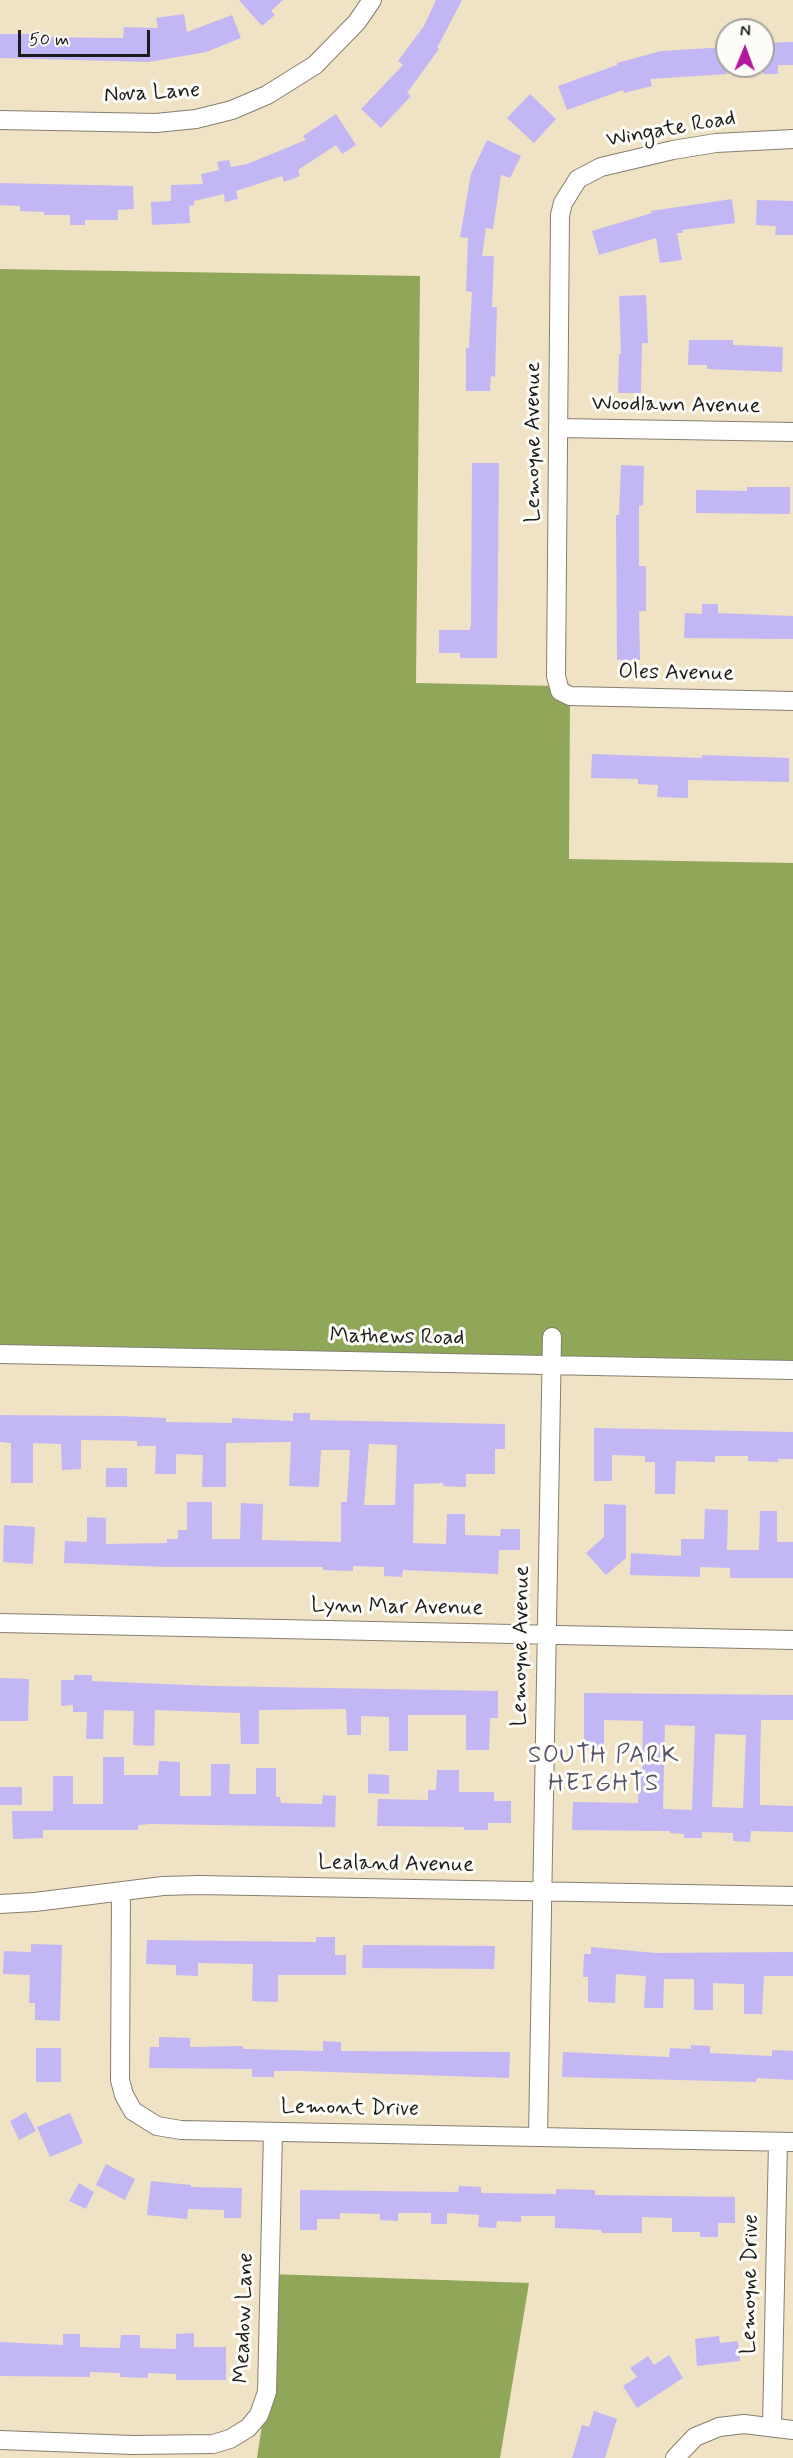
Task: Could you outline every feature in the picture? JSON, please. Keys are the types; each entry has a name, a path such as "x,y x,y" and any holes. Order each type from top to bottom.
{"street":[{"name":"Nova Lane","path":"0,120 156,123 196,119 232,110 267,95 315,65 357,22 372,0"},
{"name":"Wingate Road","path":"568,193 585,174 624,161 716,143 793,139"},
{"name":"Lemoyne Avenue","path":"560,691 556,676 561,215 568,193"},
{"name":"Woodlawn Avenue","path":"559,428 793,432"},
{"name":"Oles Avenue","path":"560,691 570,696 793,701"},
{"name":"Lemoyne Avenue","path":"538,2137 552,1337"},
{"name":"Mathews Road","path":"0,1354 793,1370"},
{"name":"Lynn Mar Avenue","path":"0,1623 793,1640"},
{"name":"Lealand Avenue","path":"0,1904 199,1885 793,1896"},
{"name":"Lemont Drive","path":"121,1892 120,2080 124,2095 133,2111 144,2120 164,2128 785,2142"},
{"name":"Meadow Lane","path":"0,2440 113,2451 213,2444 241,2434 259,2415 267,2392 273,2132"},
{"name":"Lemoyne Drive","path":"772,2427 785,2142"},
{"path":"675,2458 695,2437 708,2430 744,2424 793,2430"}],"green space":[{"path":"0,269 420,276 416,683 557,686 570,696 569,859 793,863 793,1370 0,1354"},
{"path":"270,2274 529,2283 500,2458 257,2458 267,2392"}],"building":[{"path":"239,0 283,0 271,11 275,15 262,26"},
{"path":"436,0 462,0 437,48 439,49 407,93 411,96 381,128 361,109 403,65 398,61 424,26"},
{"path":"184,14 187,32 232,15 241,38 206,52 149,62 0,58 0,34 32,34 32,37 123,38 124,27 158,28 156,18"},
{"path":"793,42 793,65 778,65 778,74 775,74 775,43"},
{"path":"715,48 715,75 650,79 652,86 624,93 623,90 567,110 558,86 617,65 617,63 661,51"},
{"path":"530,94 556,119 534,143 507,118"},
{"path":"336,114 356,145 342,154 336,145 298,170 300,176 284,182 282,176 236,191 238,199 225,202 224,194 194,201 194,205 189,206 190,223 152,225 151,202 171,201 171,185 203,184 201,174 219,170 217,162 229,160 231,167 247,164 306,140 303,136"},
{"path":"487,140 521,156 510,178 501,175 493,229 486,228 482,256 494,256 492,307 497,307 495,377 491,376 490,391 466,391 466,348 469,348 472,292 466,291 468,238 460,237 471,174"},
{"path":"0,183 133,186 134,209 118,210 118,220 85,220 85,225 70,225 70,215 44,215 44,212 20,211 20,206 0,205"},
{"path":"732,199 735,223 682,230 683,233 677,233 682,260 660,263 656,238 599,255 592,231 652,213 651,211"},
{"path":"757,200 793,201 793,235 775,235 776,226 756,225"},
{"path":"646,295 648,343 642,343 641,393 618,393 619,354 621,354 619,296"},
{"path":"689,340 733,340 733,345 783,347 782,372 707,369 707,365 688,365"},
{"path":"472,463 499,463 497,658 460,658 460,653 439,653 439,630 470,630"},
{"path":"621,465 644,466 643,506 639,505 639,566 646,566 646,611 639,611 640,660 617,660 616,515 619,515"},
{"path":"747,487 790,487 790,514 696,513 696,490 747,491"},
{"path":"702,604 718,604 718,613 793,616 793,639 684,638 685,613 702,614"},
{"path":"592,754 789,758 789,782 688,780 688,798 657,797 658,785 638,784 638,779 591,778"},
{"path":"293,1413 310,1413 310,1420 505,1424 505,1449 495,1449 495,1474 466,1474 466,1487 443,1486 443,1483 414,1484 413,1543 446,1544 447,1514 465,1514 465,1535 500,1536 501,1529 520,1529 520,1550 499,1550 498,1574 403,1570 402,1577 384,1576 384,1567 353,1566 353,1571 323,1570 323,1567 167,1567 64,1563 65,1541 87,1542 87,1517 106,1518 106,1544 167,1543 167,1539 178,1539 178,1530 187,1530 187,1502 212,1502 212,1539 240,1539 241,1503 263,1504 262,1540 341,1542 341,1502 347,1502 350,1450 321,1450 319,1487 289,1486 291,1442 226,1443 226,1487 202,1487 203,1455 176,1454 176,1474 155,1474 156,1446 137,1446 137,1441 81,1440 81,1469 62,1470 61,1444 33,1443 33,1483 11,1483 11,1443 0,1442 0,1415 120,1416 166,1418 166,1422 232,1423 232,1418 293,1421","holes":["369,1444 397,1445 395,1505 364,1505"]},
{"path":"594,1428 793,1432 793,1459 778,1459 778,1462 748,1461 748,1456 715,1456 715,1462 676,1461 675,1494 655,1494 655,1462 645,1462 645,1456 612,1455 612,1481 594,1481"},
{"path":"106,1468 127,1468 127,1487 106,1487"},
{"path":"604,1504 626,1505 626,1558 606,1575 586,1553 604,1537"},
{"path":"705,1509 728,1510 727,1550 759,1550 760,1511 777,1511 777,1542 793,1542 793,1578 730,1578 730,1568 700,1567 700,1577 630,1575 631,1553 681,1556 681,1539 704,1539"},
{"path":"4,1525 35,1527 33,1564 3,1562"},
{"path":"74,1675 92,1675 92,1681 213,1686 498,1691 498,1718 490,1718 489,1750 466,1750 466,1715 408,1715 408,1751 389,1751 389,1717 361,1716 361,1735 347,1735 346,1709 259,1710 259,1744 241,1744 240,1713 155,1710 154,1746 133,1745 134,1711 104,1710 103,1739 86,1739 87,1712 73,1712 73,1705 61,1706 61,1680 74,1680"},
{"path":"0,1678 29,1679 28,1721 0,1721"},
{"path":"584,1693 793,1695 793,1720 761,1720 760,1805 793,1806 793,1832 751,1831 750,1842 733,1841 733,1833 702,1832 702,1838 684,1838 684,1834 670,1833 670,1831 572,1830 573,1802 638,1803 639,1772 642,1772 643,1721 604,1720 604,1749 584,1749","holes":["665,1725 695,1726 692,1810 663,1809","715,1734 746,1735 743,1808 712,1807"]},
{"path":"103,1757 124,1757 124,1775 158,1775 159,1761 180,1762 180,1796 211,1796 211,1764 230,1764 229,1794 256,1794 256,1768 276,1768 276,1797 280,1797 281,1803 322,1804 323,1795 336,1796 335,1827 150,1824 138,1825 138,1830 43,1830 43,1838 13,1839 12,1811 53,1811 53,1776 73,1776 73,1804 103,1804"},
{"path":"437,1770 459,1770 459,1792 494,1792 494,1801 511,1801 511,1823 488,1823 488,1830 464,1830 464,1827 377,1826 378,1799 428,1800 428,1790 436,1790"},
{"path":"368,1774 389,1775 389,1794 368,1793"},
{"path":"0,1787 22,1787 22,1805 0,1805"},
{"path":"316,1937 335,1937 335,1955 346,1955 346,1975 278,1975 278,2002 252,2001 253,1964 198,1963 198,1976 176,1975 176,1965 146,1964 147,1940 316,1942"},
{"path":"31,1944 62,1945 60,2021 35,2020 35,2003 29,2003 30,1975 3,1974 4,1951 31,1952"},
{"path":"363,1945 495,1946 494,1969 362,1968"},
{"path":"591,1947 656,1953 793,1952 793,1976 764,1976 762,2014 744,2014 744,1984 713,1983 713,2010 694,2010 694,1979 664,1979 663,2008 644,2008 646,1976 616,1974 615,2003 588,2002 588,1977 583,1977 584,1954 591,1954"},
{"path":"159,2037 190,2038 190,2047 243,2046 243,2049 323,2051 323,2041 341,2042 341,2051 510,2052 509,2078 301,2071 274,2071 274,2077 252,2077 252,2069 149,2068 150,2047 159,2047"},
{"path":"691,2045 710,2046 710,2053 772,2056 772,2050 793,2051 793,2080 757,2078 756,2082 562,2077 563,2052 669,2057 670,2048 691,2049"},
{"path":"36,2048 61,2048 61,2082 36,2082"},
{"path":"26,2112 36,2131 19,2140 10,2121"},
{"path":"70,2113 83,2143 50,2157 37,2127"},
{"path":"106,2164 135,2179 125,2200 96,2185"},
{"path":"151,2181 191,2185 191,2187 242,2188 241,2218 224,2218 224,2210 188,2209 187,2219 147,2215"},
{"path":"79,2183 94,2192 86,2209 69,2201"},
{"path":"459,2186 481,2187 481,2193 556,2194 556,2189 595,2190 595,2195 735,2197 735,2223 718,2223 718,2237 700,2237 700,2232 672,2232 672,2218 642,2217 642,2233 602,2233 601,2230 555,2228 555,2216 521,2216 521,2222 497,2221 496,2228 478,2227 479,2215 447,2213 447,2224 431,2224 431,2213 398,2213 398,2221 380,2220 380,2214 340,2213 340,2219 317,2219 317,2230 300,2230 300,2190 458,2192"},
{"path":"194,2333 194,2347 226,2347 226,2380 176,2380 176,2374 148,2373 148,2378 120,2377 120,2373 90,2372 90,2377 0,2376 0,2342 63,2345 63,2334 80,2334 80,2347 120,2348 121,2335 140,2335 140,2348 176,2349 176,2334"},
{"path":"719,2336 720,2343 738,2341 740,2361 697,2366 695,2339"},
{"path":"669,2355 683,2378 637,2408 623,2386 637,2377 630,2368 648,2356 654,2365"},
{"path":"594,2411 617,2419 605,2458 572,2458 582,2425 589,2427"}],"district":[{"name":"SOUTH PARK HEIGHTS","path":"604,1771"}]}
